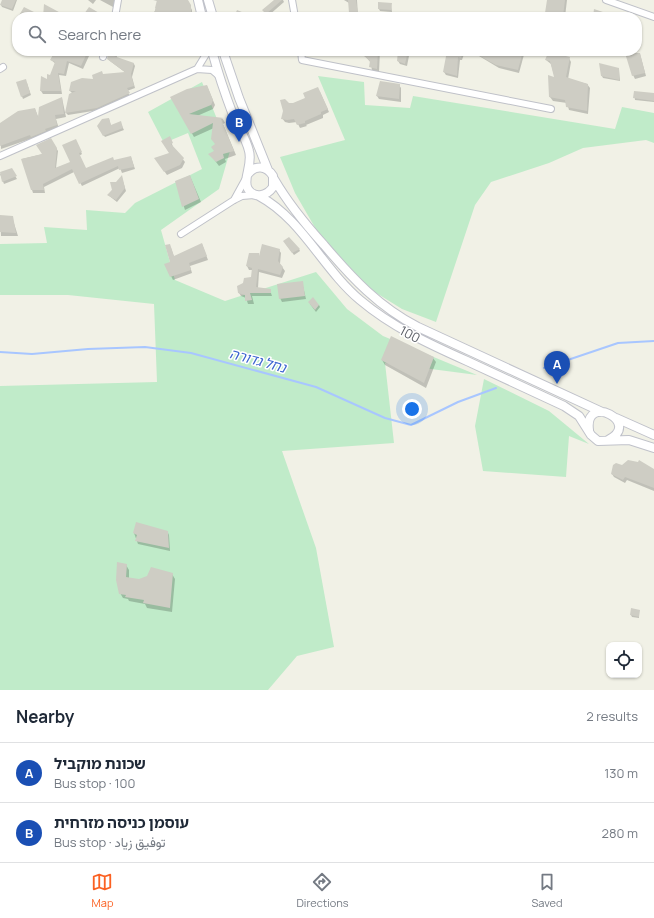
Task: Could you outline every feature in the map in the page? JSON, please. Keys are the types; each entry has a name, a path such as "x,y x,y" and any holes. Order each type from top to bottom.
{"main road":[{"path":"198,0 201,12"},
{"path":"208,0 212,12"},
{"path":"213,56 219,76 249,151 251,164 246,177 248,190 257,195 270,191 274,179 268,170 239,98 225,56"},
{"path":"246,177 255,168 264,168 268,170"},
{"name":"100","path":"274,179 287,201 346,271 388,309 418,327 602,412"},
{"name":"100","path":"257,195 279,208 339,279 358,299 379,315 419,339 564,406 578,416 589,431"},
{"path":"654,435 616,418 609,413 602,412 591,417 589,421 589,431 598,441 629,440 654,448"},
{"path":"608,441 616,435 618,430 616,418"}],"street":[{"path":"116,12 118,0"},
{"path":"292,0 294,12"},
{"path":"606,0 640,12"},
{"path":"642,13 654,17"},
{"path":"198,69 205,56"},
{"path":"302,56 302,60 552,109"},
{"path":"0,156 198,69 212,70 219,76"},
{"path":"234,200 246,177"},
{"path":"181,234 234,200 242,196 257,195"}],"green space":[{"path":"318,76 364,82 365,105 410,108 413,96 615,129 622,107 654,113 654,143 646,140 583,148 549,163 491,182 475,205 436,322 402,309 365,286 332,257 295,193 280,157 345,140"},
{"path":"202,82 230,151 219,189 161,230 175,280 225,301 316,272 347,309 383,336 477,375 385,363 394,443 282,451 316,548 334,647 297,656 268,690 0,690 0,386 157,382 154,304 68,295 0,295 0,244 47,243 44,227 87,230 86,210 125,213 135,203 202,169 188,133 164,143 148,112"},
{"path":"484,379 549,411 589,444 569,436 566,477 483,471 475,426"}],"building":[{"path":"2,0 16,0 12,9 0,5"},
{"path":"157,0 188,0 191,5 191,12 154,12"},
{"path":"274,0 282,0 268,12 264,12 262,10"},
{"path":"348,0 356,0 358,12 349,12"},
{"path":"547,0 565,0 564,12 545,12"},
{"path":"378,2 392,3 391,10 378,9"},
{"path":"44,4 59,12 43,12"},
{"path":"24,7 34,12 21,12"},
{"path":"89,7 98,12 85,12"},
{"path":"594,9 603,12 594,12"},
{"path":"52,56 86,56 81,66 67,61 64,74 58,73 61,91 40,91 41,76 47,79 47,74 50,75 55,62 50,60"},
{"path":"108,56 114,56 134,63 131,74 134,86 127,88 130,93 97,108 65,113 69,94 76,91 69,91 71,82 82,78 93,79 92,75 102,71 103,74 125,72 107,59"},
{"path":"364,56 378,56 377,69 369,67 370,61"},
{"path":"398,56 407,56 405,64 397,61"},
{"path":"446,56 462,56 461,58 458,57 457,76 443,72"},
{"path":"480,56 522,56 518,70 496,65"},
{"path":"547,56 570,57 566,77 588,84 587,111 566,107 565,100 549,97 548,75 554,77 550,61 545,60"},
{"path":"626,56 641,56 645,73 632,76"},
{"path":"599,63 619,68 619,80 601,76"},
{"path":"26,79 30,93 21,97 16,82"},
{"path":"380,81 400,84 399,99 376,96"},
{"path":"207,85 213,100 211,105 189,114 224,118 221,119 234,151 223,154 224,158 216,162 208,154 214,151 211,147 215,144 211,139 213,123 191,134 170,97 187,89"},
{"path":"318,87 328,109 305,121 305,123 297,125 294,119 281,119 283,111 280,100 285,99 289,103 293,103 305,98 303,93"},
{"path":"634,91 654,93 654,101 633,98"},
{"path":"62,97 64,114 55,115 57,125 45,129 46,131 31,137 30,135 0,146 0,123 18,111 35,108 38,117 39,107"},
{"path":"109,118 111,125 121,121 123,128 103,136 97,126 102,119"},
{"path":"170,136 173,143 171,144 184,158 180,165 164,172 154,158 169,153 161,141"},
{"path":"51,138 57,148 55,168 70,162 62,145 76,139 82,152 79,153 86,168 113,157 114,160 131,156 134,167 119,170 118,166 79,184 72,169 43,184 44,190 31,190 21,159 42,154 36,145"},
{"path":"12,168 17,176 2,182 0,172"},
{"path":"122,175 125,188 116,200 107,195 112,190 110,182 116,182"},
{"path":"190,175 199,199 182,207 175,181"},
{"path":"0,215 13,216 16,233 0,232"},
{"path":"289,237 300,249 292,253 283,241"},
{"path":"202,243 207,256 189,263 191,270 170,277 164,264 170,262 165,245 170,244 174,256"},
{"path":"262,244 280,249 278,261 283,267 280,275 258,269 256,287 271,289 271,293 250,293 252,300 245,301 245,295 238,293 237,286 243,283 244,278 251,277 252,268 246,266 249,253 259,253 259,256"},
{"path":"303,281 305,296 279,299 277,284"},
{"path":"313,297 319,305 315,310 308,302"},
{"path":"391,336 434,357 424,383 381,360"},
{"path":"628,460 638,462 639,460 654,469 654,488 625,477 623,480 611,474 613,465 616,463 622,465"},
{"path":"136,522 168,531 169,548 135,541 137,535 133,533"},
{"path":"117,562 127,564 126,577 139,579 147,576 151,567 173,573 170,608 143,603 144,600 125,597 126,595 119,594 116,580"},
{"path":"631,608 640,610 639,617 630,615"}],"waterway":[{"name":"נחל גדורה","path":"544,368 618,343 654,341"},
{"name":"נחל גדורה","path":"0,352 32,354 88,349 145,347 191,353 316,387 385,418 411,425 458,402 496,388"}],"place":[{"name":"עוסמן כניסה מזרחית","path":"239,142"},
{"name":"שכונת מוקביל","path":"557,384"}]}
